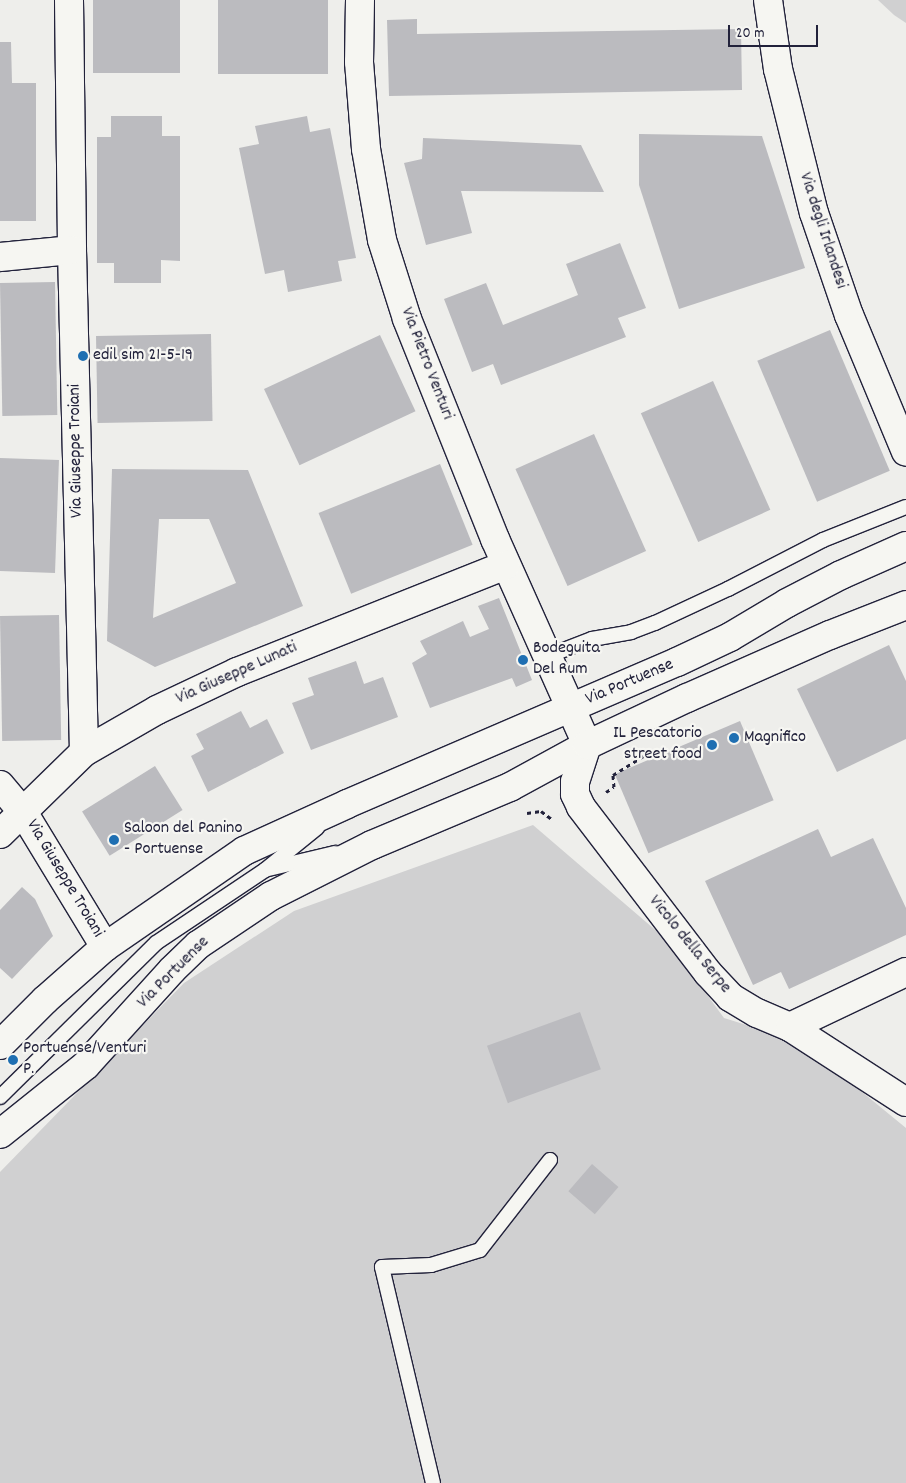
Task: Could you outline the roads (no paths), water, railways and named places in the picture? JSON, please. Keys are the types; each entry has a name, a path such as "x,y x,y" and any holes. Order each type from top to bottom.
{"street":[{"name":"Via Giuseppe Troiani","path":"69,0 72,250 84,752"},
{"name":"Via Pietro Venturi","path":"360,0 359,62 365,130 382,240 408,319 506,565 588,745"},
{"name":"Via degli Irlandesi","path":"768,0 778,69 811,204 849,315 906,452"},
{"path":"0,257 72,250"},
{"name":"Via Portuense","path":"0,1045 45,1000 105,947 244,851 347,804 730,638 824,584 906,546"},
{"name":"Via Giuseppe Lunati","path":"0,834 84,752 157,710 237,672 506,565"},
{"name":"Via Portuense","path":"0,1134 86,1065 172,970 198,945 271,896 372,844 510,787 588,745 830,635 905,605"},
{"name":"Vicolo della Serpe","path":"588,745 575,782 575,794 581,807 714,982 739,1004 790,1027 906,1102"},
{"name":"Via Giuseppe Troiani","path":"0,785 23,812 105,947"},
{"path":"790,1027 906,972"}],"lane":[{"path":"548,656 592,639 631,632 655,623 728,589 823,540 906,507"},
{"name":"Via Portuense","path":"0,1097 156,943 265,870 347,804"},
{"name":"Via Portuense","path":"265,870 372,844"},
{"path":"433,1483 382,1267 431,1265 480,1250 550,1160"}],"place":[{"name":"edil sim 21-5-19","path":"83,356"},
{"name":"Bodeguita Del Rum","path":"523,660"},
{"name":"Magnifico","path":"734,738"},
{"name":"IL Pescatorio street food","path":"712,745"},
{"name":"Saloon del Panino - Portuense","path":"114,840"},
{"name":"Portuense/Venturi P.","path":"13,1060"}]}
